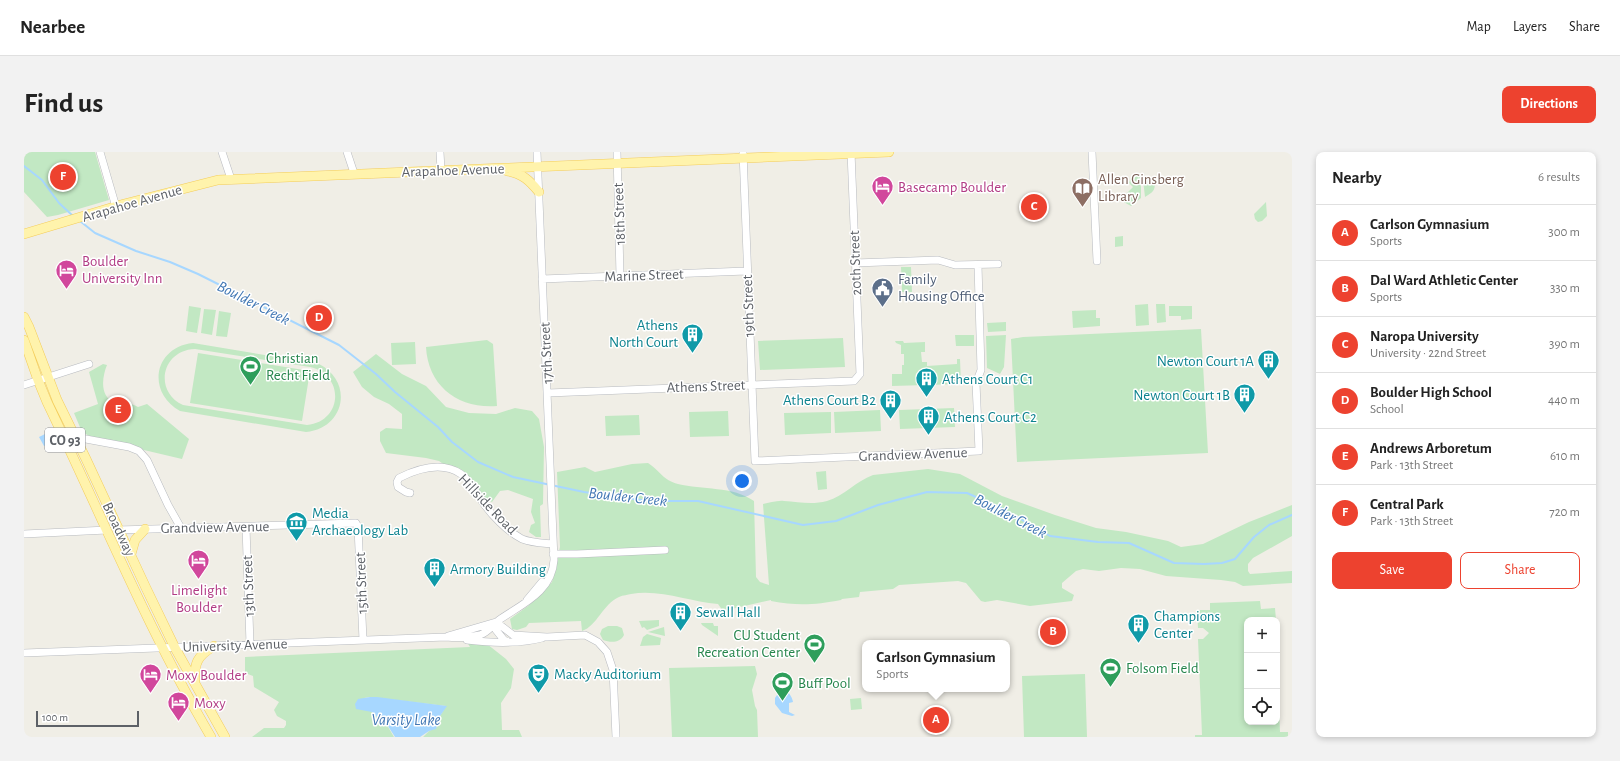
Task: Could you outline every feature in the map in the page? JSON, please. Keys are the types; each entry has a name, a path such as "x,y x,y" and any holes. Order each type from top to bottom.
{"main road":[{"name":"Arapahoe Avenue","path":"24,234 197,184 218,180 354,173 617,163 743,155 889,152"},
{"path":"489,168 515,172 524,177 539,192"},
{"name":"Broadway","path":"24,317 30,327 47,377 118,530 131,554 175,648 225,737"},
{"name":"Broadway","path":"24,340 38,380 107,530 163,648 211,737"},
{"path":"99,513 113,528 118,530"},
{"path":"131,554 135,540 145,529"},
{"path":"195,684 194,671 197,662 200,656 214,646"}],"street":[{"path":"100,152 116,207"},
{"path":"222,152 231,179"},
{"path":"347,152 354,173"},
{"path":"440,152 441,170"},
{"name":"17th Street","path":"496,622 537,595 548,582 554,566 538,152"},
{"name":"18th Street","path":"617,152 620,276"},
{"path":"1092,152 1097,261"},
{"name":"20th Street","path":"851,153 860,374"},
{"name":"19th Street","path":"743,155 746,272 755,461"},
{"path":"855,263 938,260 955,265 998,264"},
{"name":"Grandview Avenue","path":"755,461 979,451 976,383 982,370 978,265"},
{"name":"Marine Street","path":"542,279 746,272"},
{"path":"24,385 89,364"},
{"name":"Athens Street","path":"548,393 854,381 860,374"},
{"path":"75,438 129,447 139,451 147,460 170,509 181,528"},
{"name":"Hillside Road","path":"410,493 398,487 397,482 399,478 410,473 435,467 450,469 461,474 487,507 515,534 532,542 553,544"},
{"name":"Grandview Avenue","path":"118,530 356,523 358,527"},
{"name":"13th Street","path":"246,527 250,644"},
{"name":"15th Street","path":"358,527 363,640"},
{"path":"24,534 107,530"},
{"path":"553,554 665,550"},
{"path":"496,622 513,635 585,635 598,642 607,652 613,670 616,737"},
{"path":"496,622 496,630 504,640 508,642"},
{"name":"University Avenue","path":"446,637 496,622"},
{"name":"University Avenue","path":"24,653 446,637 459,638 481,634 492,628 496,622"},
{"path":"459,638 474,641 508,642 531,641 547,636"}],"green space":[{"path":"24,152 95,152 109,200 47,217 24,192"},
{"path":"1132,175 1141,175 1141,198 1131,206 1120,200 1133,187 1129,183"},
{"path":"1146,178 1150,182 1155,182 1155,185 1153,191 1145,197 1143,180"},
{"path":"1266,202 1267,216 1262,221 1258,222 1255,219 1254,214"},
{"path":"1123,236 1123,246 1115,247 1115,237"},
{"path":"901,267 911,267 912,292 902,292"},
{"path":"1148,304 1149,325 1136,326 1135,305"},
{"path":"1156,304 1165,304 1166,322 1157,323"},
{"path":"189,306 201,308 197,333 186,331"},
{"path":"1169,306 1192,306 1192,319 1181,320 1181,316 1169,316"},
{"path":"204,309 216,310 212,335 201,333"},
{"path":"1096,310 1096,318 1100,318 1100,326 1073,328 1072,311"},
{"path":"219,311 231,313 227,337 216,336"},
{"path":"1006,322 1006,331 988,332 987,323"},
{"path":"1201,329 1208,453 1017,462 1011,339 1023,337"},
{"path":"955,335 974,335 974,346 956,346"},
{"path":"1006,335 1004,367 1000,374 987,368 986,336"},
{"path":"843,338 845,367 760,370 758,341"},
{"path":"487,340 493,344 497,406 470,404 458,399 439,384 432,373 428,361 426,347"},
{"path":"895,341 903,341 904,343 925,342 925,352 921,352 922,362 927,362 927,366 957,364 957,359 960,359 961,384 892,386 892,374 902,374 902,365 904,365 904,354 901,354 901,345"},
{"path":"415,342 416,364 392,365 391,343"},
{"path":"193,343 319,364 330,372 337,382 341,392 340,403 336,413 329,422 319,429 306,432 180,411 169,403 162,393 159,382 159,371 163,361 170,353 180,346","holes":["195,349 310,367 321,372 329,379 334,388 335,398 333,407 328,415 319,422 307,425 183,405 174,399 168,390 165,381 165,372 169,363 175,356 184,351"]},
{"name":"Christian Recht Field","path":"198,353 310,371 302,421 190,403"},
{"path":"376,354 402,374 426,386 446,407 469,413 496,414 515,408 532,411 539,419 544,447 543,504 540,506 541,537 536,537 529,532 531,525 535,523 531,512 533,499 508,490 500,491 492,502 482,498 477,488 439,461 386,453 380,441 380,432 386,428 402,429 402,414 389,404 374,397 362,387 353,372"},
{"path":"103,364 107,365 103,387 107,397 116,403 130,404 138,407 147,404 189,439 182,459 93,438 82,432 74,413 98,404 89,372"},
{"path":"954,408 955,427 900,429 899,410"},
{"path":"880,410 881,431 835,433 834,412"},
{"path":"728,411 729,436 690,437 689,412"},
{"path":"831,412 831,433 785,435 784,413"},
{"path":"639,415 640,435 606,436 605,416"},
{"path":"648,463 665,478 678,484 737,493 754,501 756,577 760,582 769,585 763,504 776,501 816,503 827,501 839,496 861,481 873,475 928,469 960,474 1002,496 1096,528 1126,532 1168,541 1181,547 1203,544 1249,522 1292,505 1292,536 1253,558 1248,564 1248,571 1250,574 1292,571 1292,583 1243,586 1235,582 1221,580 1166,576 1140,569 1121,568 1099,571 1083,569 1076,571 1062,583 1062,588 1074,595 1072,601 1030,606 997,600 985,602 981,601 966,583 958,581 899,585 893,589 860,592 859,597 832,602 789,604 771,600 723,611 718,604 664,594 642,593 622,596 613,600 592,625 582,631 581,621 529,623 526,627 517,630 512,629 510,619 528,606 552,582 560,547 557,472 585,467 595,472 632,464"},
{"path":"826,471 827,489 818,490 816,472"},
{"path":"1260,601 1261,609 1275,608 1276,617 1244,617 1244,725 1280,725 1280,732 1288,732 1288,737 1195,737 1195,735 1202,735 1198,639 1203,639 1209,633 1203,628 1198,628 1197,610 1210,610 1210,603"},
{"path":"659,620 659,626 647,630 644,627 642,628 639,621"},
{"path":"701,623 713,623 714,626 718,626 718,636 702,625"},
{"path":"608,626 617,626 622,628 624,635 620,640 609,642 603,640 600,634 602,629"},
{"path":"664,627 665,636 648,632"},
{"path":"647,634 661,638 660,645 640,646 643,637"},
{"path":"467,642 487,644 506,659 514,669 511,688 501,703 502,730 519,730 522,737 423,737 429,731 436,728 440,716 446,706 370,697 364,698 372,712 384,720 394,737 252,737 264,728 284,728 286,721 277,716 274,710 279,702 254,687 253,676 245,673 245,657 470,647"},
{"path":"755,666 757,674 752,690 757,710 758,737 672,737 669,668"},
{"path":"1085,674 1087,737 1024,737 1022,676"},
{"path":"861,698 862,709 851,710 850,699"}],"water":[{"path":"45,434 49,444 44,446 39,437"},
{"name":"Buff Pool","path":"781,689 786,690 791,696 793,702 789,703 789,712 795,715 792,716 782,713 775,704 775,698"},
{"name":"Varsity Lake","path":"370,697 447,706 440,716 436,729 429,731 420,737 395,737 384,720 372,712 356,709 355,704 358,699"}],"waterway":[{"name":"Boulder Creek","path":"24,166 42,180 59,203 73,216"},
{"name":"Boulder Creek","path":"80,221 95,233 136,251 170,262 198,274 339,345 376,374 395,392 438,427 452,442 478,462 513,477 584,492 648,501 698,501 803,525 836,521 878,505 927,492 967,493 1003,509 1050,536 1098,542 1129,543 1174,563 1222,563 1235,559 1254,537 1269,525 1292,515"}],"place":[{"name":"Central Park","path":"63,177"},
{"name":"Basecamp Boulder","path":"883,206"},
{"name":"Naropa University","path":"1034,207"},
{"name":"Allen Ginsberg Library","path":"1082,208"},
{"name":"Boulder University Inn","path":"67,290"},
{"name":"Family Housing Office","path":"883,308"},
{"name":"Boulder High School","path":"319,318"},
{"name":"Athens North Court","path":"693,354"},
{"name":"Newton Court 1A","path":"1269,380"},
{"name":"Christian Recht Field","path":"250,386"},
{"name":"Athens Court C1","path":"926,398"},
{"name":"Andrews Arboretum","path":"118,410"},
{"name":"Newton Court 1B","path":"1245,414"},
{"name":"Athens Court B2","path":"891,420"},
{"name":"Athens Court C2","path":"928,436"},
{"name":"Media Archaeology Lab","path":"296,542"},
{"name":"Limelight Boulder","path":"199,580"},
{"name":"Armory Building","path":"434,588"},
{"name":"Sewall Hall","path":"681,632"},
{"name":"Dal Ward Athletic Center","path":"1053,632"},
{"name":"Champions Center","path":"1139,644"},
{"name":"CU Student Recreation Center","path":"815,664"},
{"name":"Folsom Field","path":"1110,688"},
{"name":"Moxy Boulder","path":"150,694"},
{"name":"Macky Auditorium","path":"538,694"},
{"name":"Buff Pool","path":"783,702"},
{"name":"Carlson Gymnasium","path":"936,720"},
{"name":"Moxy","path":"178,722"}]}
